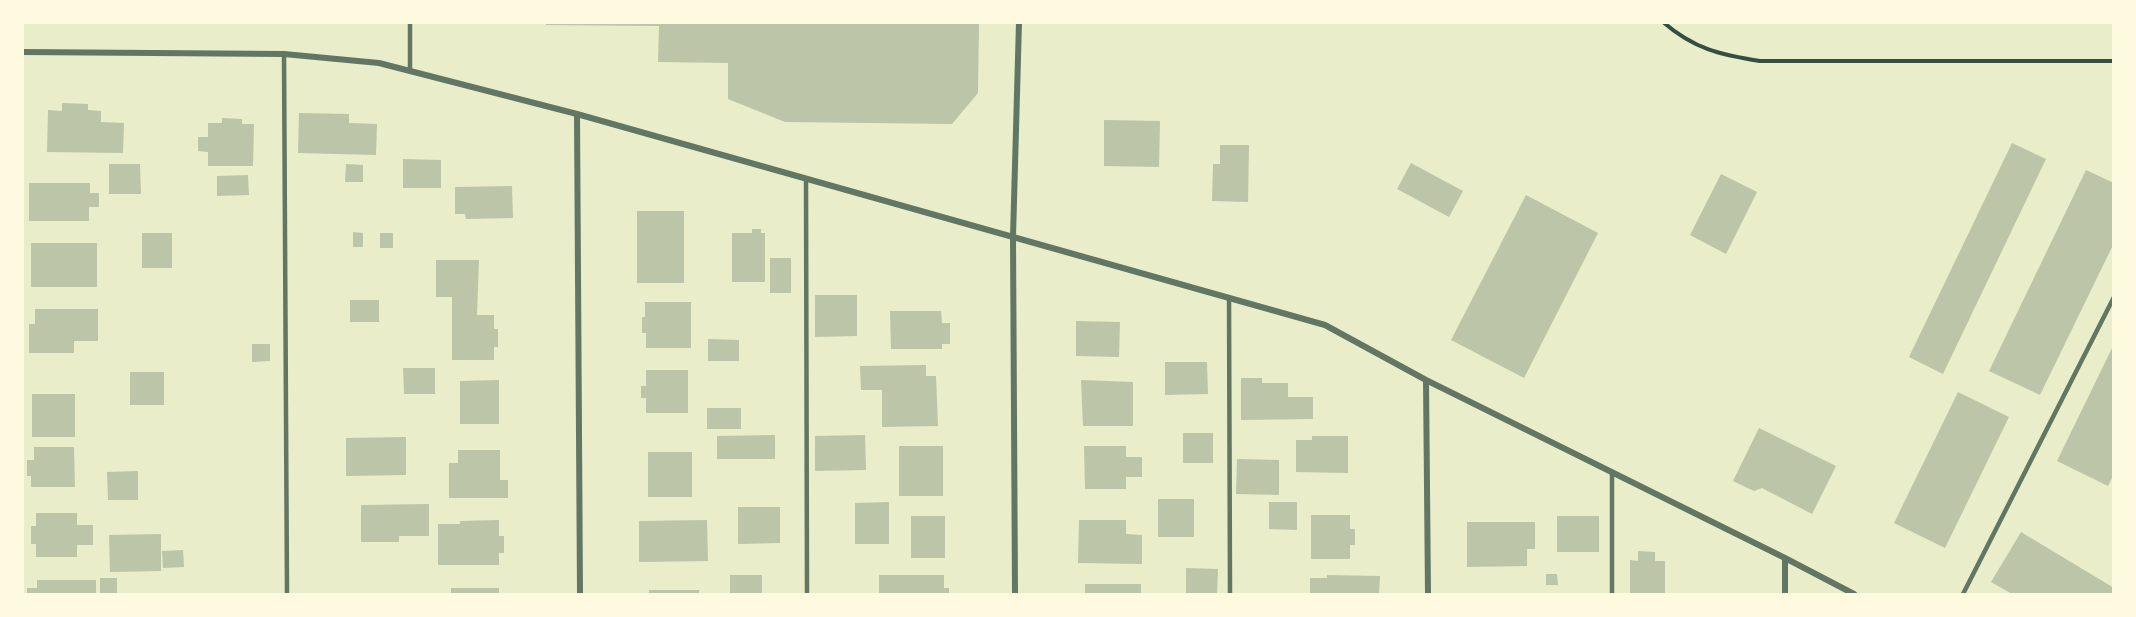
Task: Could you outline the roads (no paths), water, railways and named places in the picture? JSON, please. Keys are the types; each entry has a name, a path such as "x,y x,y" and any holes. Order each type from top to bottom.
{"street":[{"path":"1015,594 1013,237 1019,22"},
{"path":"22,52 285,54 379,63 577,114 1325,325 1426,380 1854,594"},
{"path":"577,114 580,594"},
{"path":"1426,380 1428,594"},
{"path":"1785,558 1785,594"}],"lane":[{"path":"410,22 410,71"},
{"path":"285,54 287,594"},
{"path":"806,178 807,594"},
{"path":"1963,594 2114,297"},
{"path":"1229,298 1230,594"},
{"path":"1612,473 1612,594"}]}
